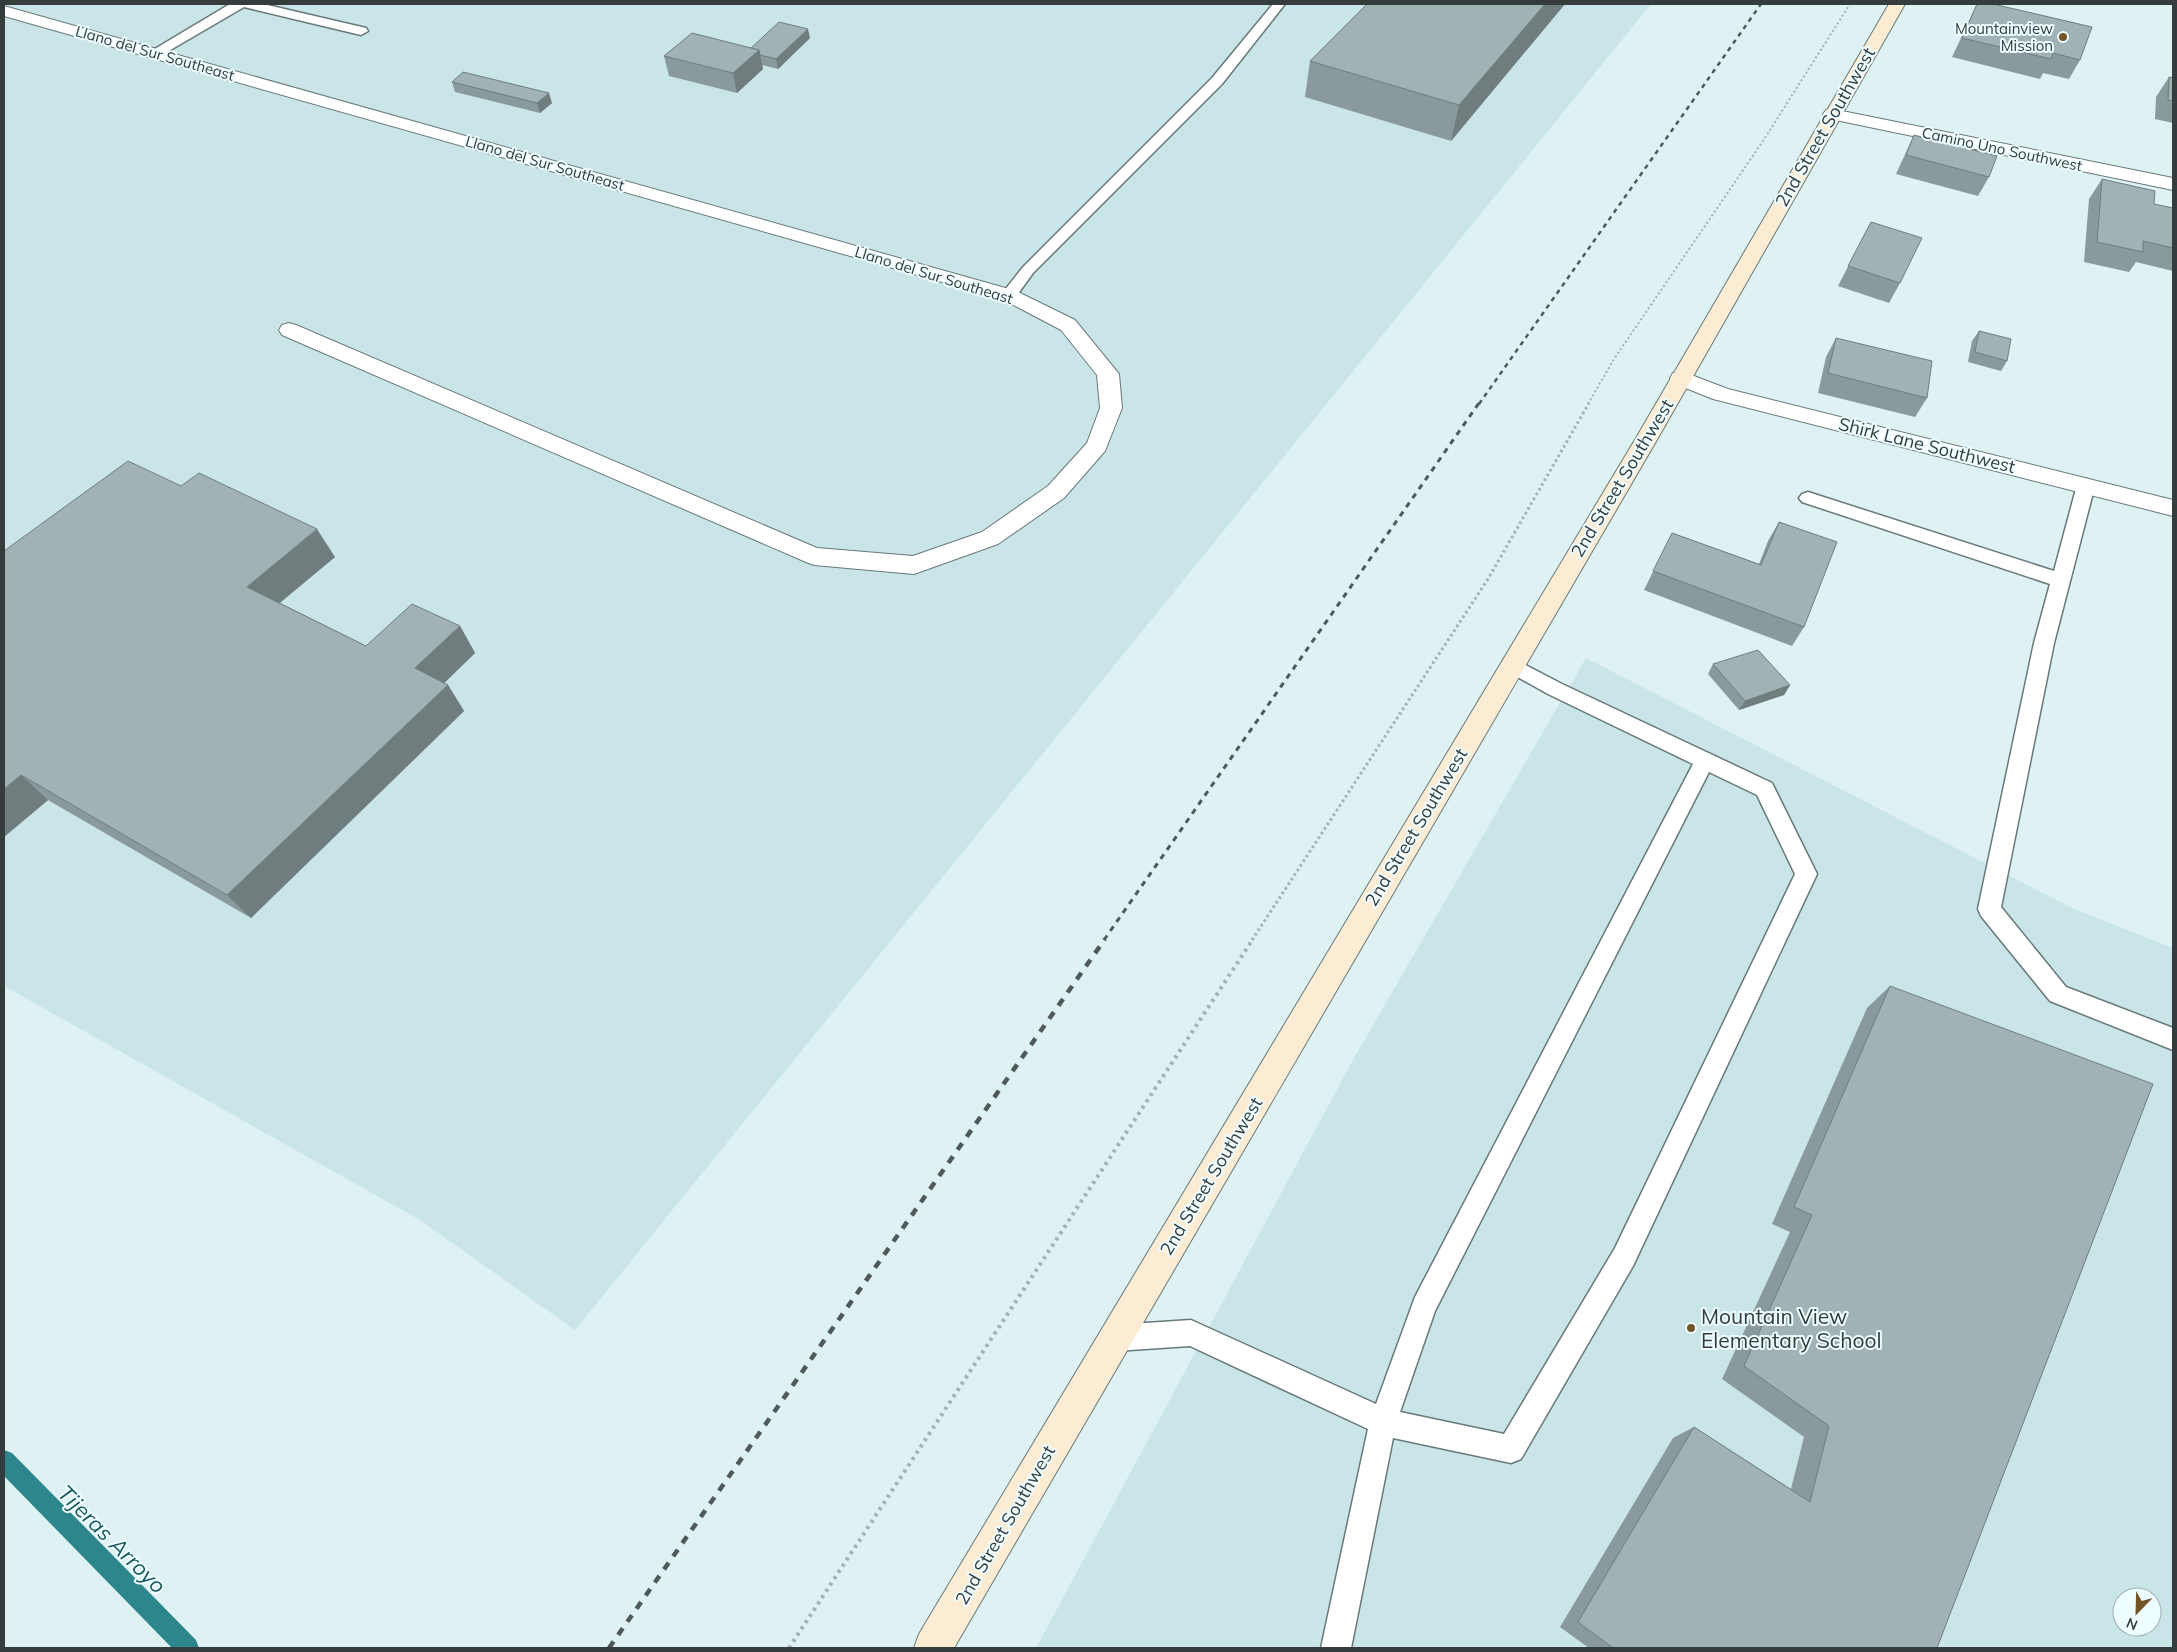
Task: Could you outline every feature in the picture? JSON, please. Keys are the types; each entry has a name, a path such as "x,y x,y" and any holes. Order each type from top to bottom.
{"street":[{"name":"2nd Street Southwest","path":"933,1648 1681,378 1897,4"},
{"name":"Llano del Sur Southeast","path":"4,10 1009,295 1068,325 1108,374 1111,408 1097,446 1056,492 990,538 914,565 814,556 289,330"},
{"name":"Camino Uno Southwest","path":"1832,114 2173,184"},
{"name":"Shirk Lane Southwest","path":"1681,378 1721,394 2173,508"}],"lane":[{"path":"155,53 239,4"},
{"path":"248,4 361,31"},
{"path":"1009,295 1028,270 1090,206 1217,81 1280,4"},
{"path":"2086,485 2044,643 1989,909 2058,994 2173,1039"},
{"path":"1808,498 2061,580"},
{"path":"1115,1338 1191,1333 1383,1422 1511,1449 1624,1257 1806,874 1765,789 1555,689 1512,666"},
{"path":"1336,1648 1383,1422 1424,1306 1705,760"}],"path":[{"path":"789,1648 1488,579 1614,360 1763,141 1850,4"}],"shaded area":[{"path":"4,4 1651,4 575,1330 420,1220 4,986"},
{"name":"Mountain View Elementary School","path":"1586,658 2072,908 2173,948 2173,1648 1036,1648 1354,1058"}],"building":[{"path":"1367,4 1545,4 1459,105 1310,61"},
{"path":"1977,4 1993,4 2092,27 2080,60 2053,53 2051,59 1962,38"},
{"path":"779,22 808,29 776,59 760,55 759,50 751,48"},
{"path":"692,33 759,50 733,73 664,56"},
{"path":"463,72 549,93 537,103 452,82"},
{"path":"2169,77 2173,78 2173,101 2168,100"},
{"path":"1914,135 1997,156 1989,177 1906,155"},
{"path":"2102,179 2155,191 2154,204 2173,208 2173,248 2143,241 2143,252 2097,242"},
{"path":"1871,222 1922,238 1900,283 1848,266"},
{"path":"1979,331 2011,339 2007,361 1975,352"},
{"path":"1836,338 1932,361 1927,398 1828,373"},
{"path":"128,461 181,486 199,473 317,529 247,587 366,646 412,604 460,626 415,668 448,685 227,895 21,775 4,789 4,551"},
{"path":"1779,522 1837,542 1804,627 1653,571 1672,533 1761,565"},
{"path":"1758,650 1790,685 1745,701 1713,664"},
{"path":"1890,986 2153,1084 1937,1648 1613,1648 1578,1622 1694,1427 1810,1502 1829,1426 1744,1366 1812,1215 1794,1207"}],"waterway":[{"name":"Tijeras Arroyo","path":"4,1461 188,1648"}],"railway":[{"path":"1479,404 1761,4"},
{"path":"1104,940 1479,403"},
{"path":"609,1648 1105,939"}],"place":[{"name":"Mountainview Mission","path":"2063,37"},
{"name":"Mountain View Elementary School","path":"1691,1328"}]}
